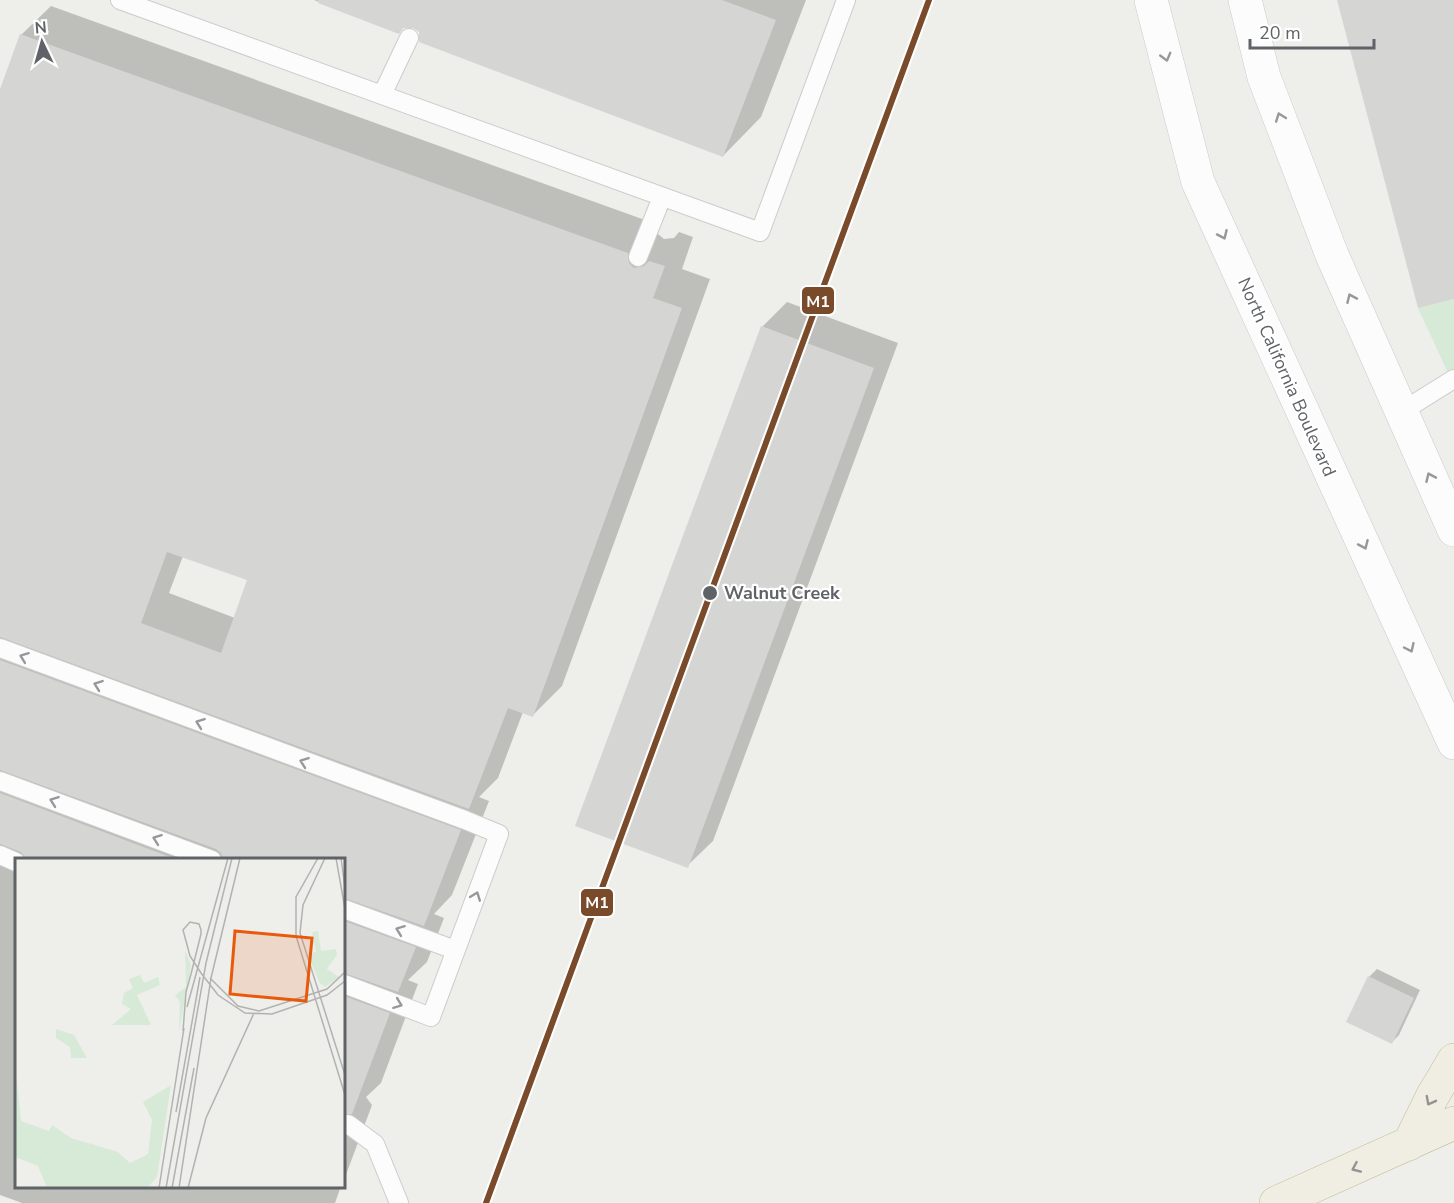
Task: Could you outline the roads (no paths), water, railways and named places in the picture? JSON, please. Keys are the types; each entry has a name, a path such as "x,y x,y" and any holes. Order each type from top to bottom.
{"highway":[{"path":"1409,1144 1432,1097 1454,1060"},
{"path":"1276,1203 1454,1123"}],"main road":[{"name":"North California Boulevard","path":"1151,0 1198,182 1454,743"},
{"path":"1245,0 1264,77 1332,255 1454,530"}],"lane":[{"path":"120,0 760,232 846,0"},
{"path":"382,95 409,38"},
{"path":"638,257 662,197"},
{"path":"1401,412 1454,380"},
{"path":"0,648 499,834 431,1017 345,984"},
{"path":"0,781 207,858"},
{"path":"0,855 15,862"},
{"path":"345,909 455,950"},
{"path":"348,1124 375,1144 399,1203"}],"place":[{"name":"Walnut Creek","path":"710,593"}]}
